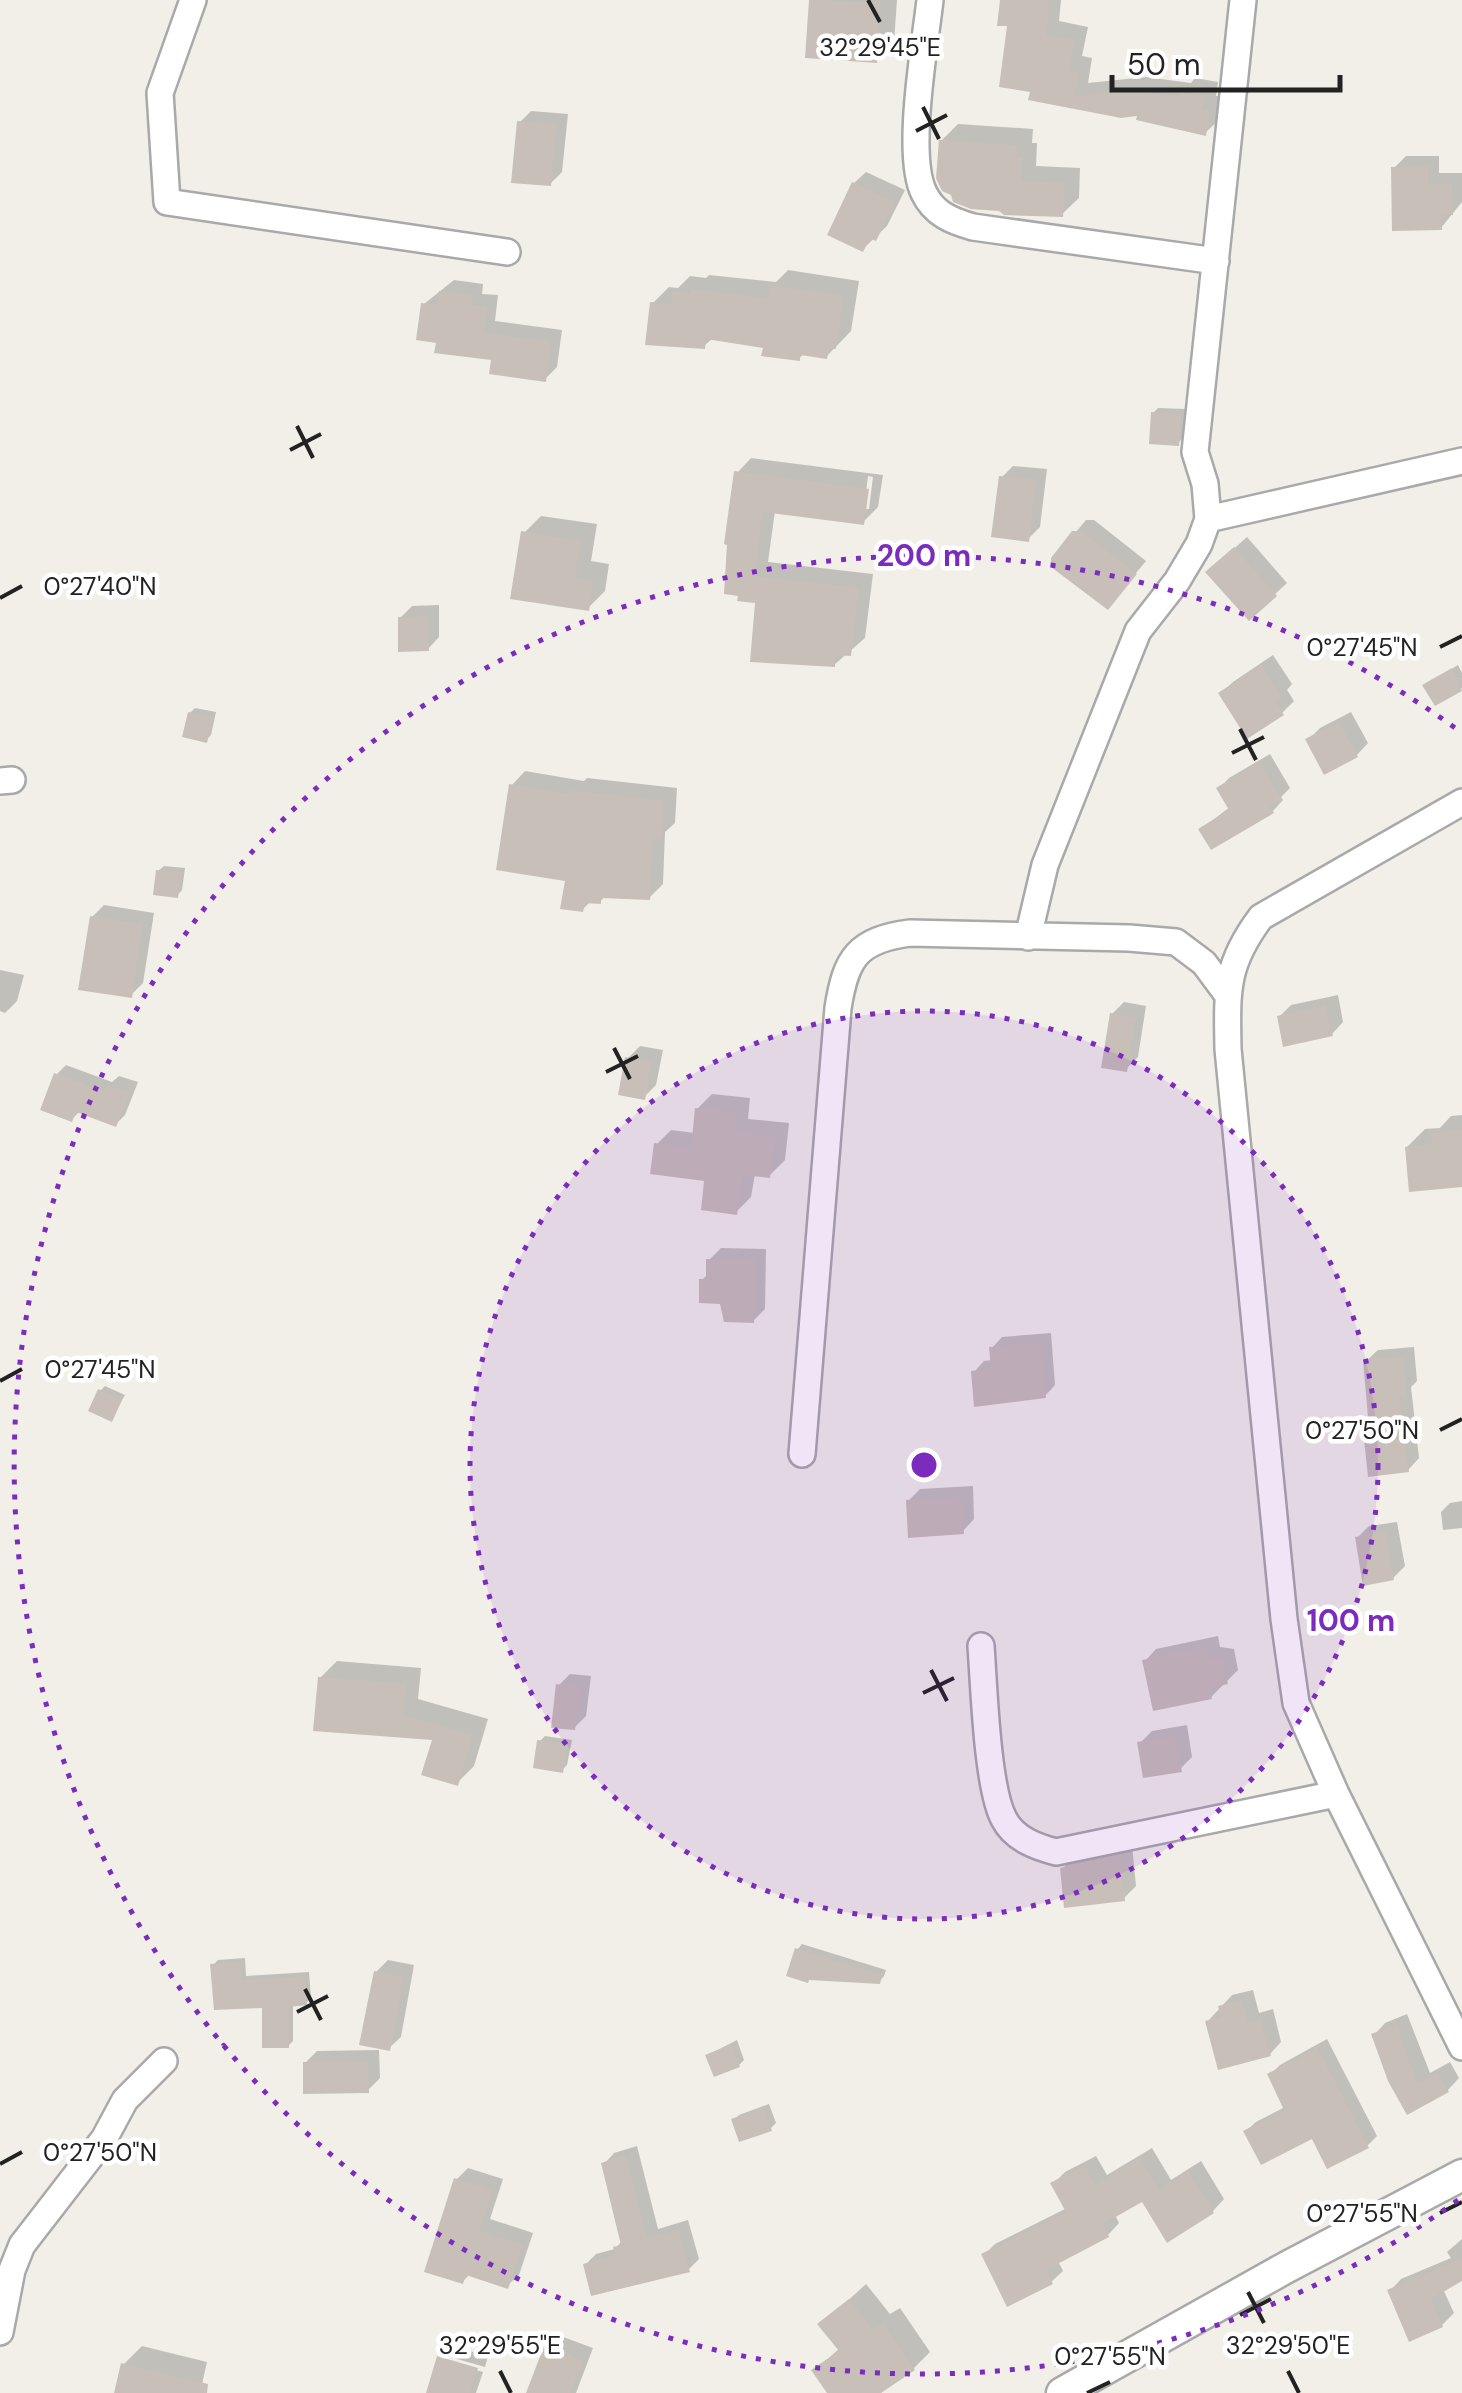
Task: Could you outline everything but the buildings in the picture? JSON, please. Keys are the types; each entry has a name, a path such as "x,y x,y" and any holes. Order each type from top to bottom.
{"street":[{"path":"193,0 160,93 167,202 507,252"},
{"path":"930,0 916,170 924,194 937,211 951,221 973,227 1216,261"},
{"path":"1028,937 1046,865 1138,631 1177,581 1199,544 1208,519 1206,484 1195,452 1244,0"},
{"path":"1208,519 1462,462"},
{"path":"1462,802 1261,916 1239,946 1228,994 1230,1069 1284,1619 1296,1703 1336,1794 1462,2047"},
{"path":"802,1454 838,1008 844,972 861,950 883,936 910,933 1176,942 1204,963 1228,994"},
{"path":"980,1646 994,1787 1004,1819 1018,1835 1036,1846 1056,1852 1336,1794"},
{"path":"0,2332 12,2270 22,2245 104,2139 125,2100 164,2060"},
{"path":"1062,2393 1462,2175"}]}
